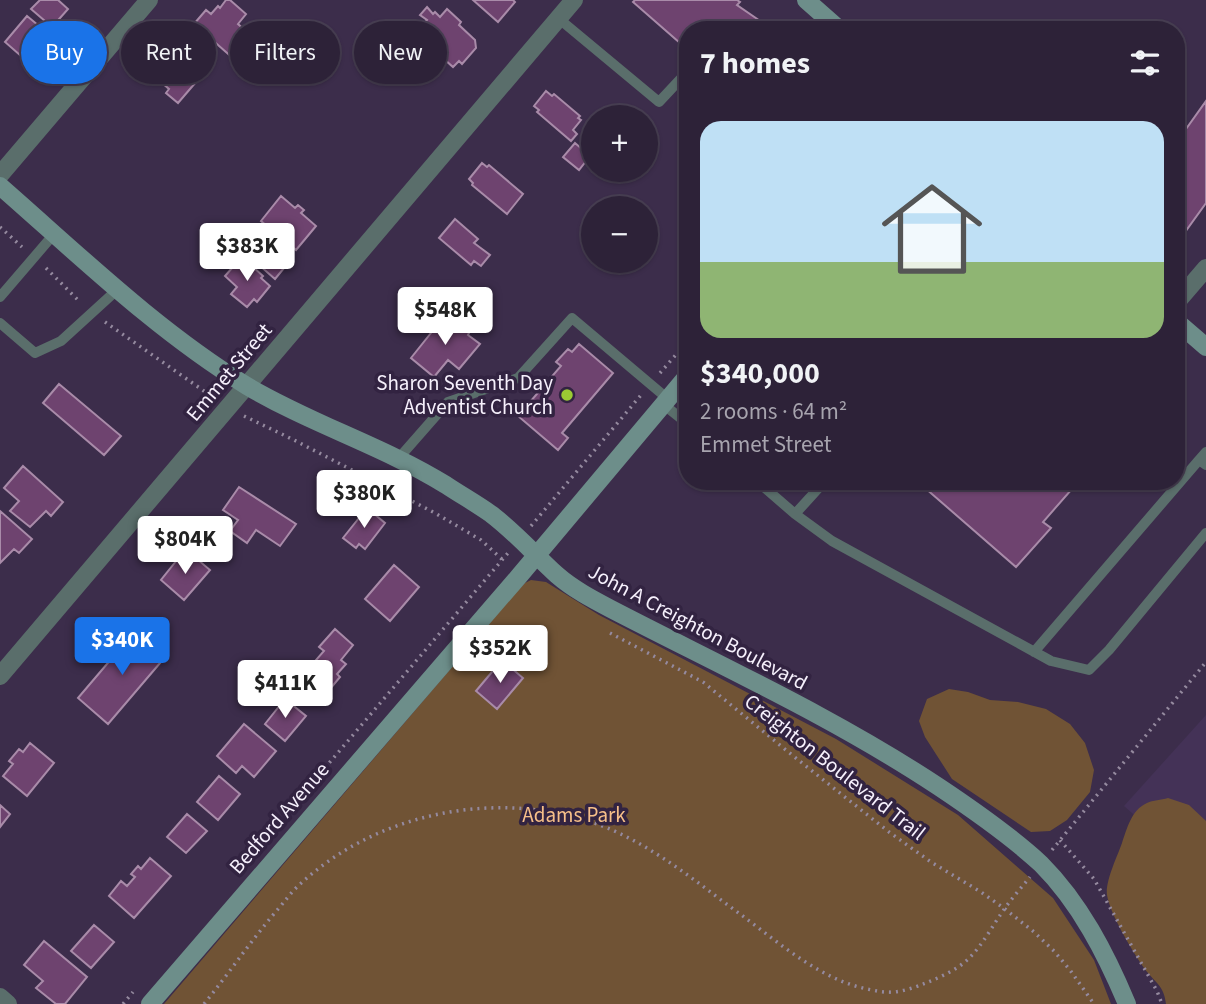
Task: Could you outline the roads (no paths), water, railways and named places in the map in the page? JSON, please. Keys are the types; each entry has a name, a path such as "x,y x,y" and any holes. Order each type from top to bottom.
{"street":[{"path":"0,175 149,0"},
{"name":"Emmet Street","path":"0,676 574,0"},
{"path":"806,0 830,21"},
{"name":"John A Creighton Boulevard","path":"0,186 178,338 247,386 433,477 491,515 559,577 583,593 611,610 838,726 969,807 1040,864 1072,901 1110,963 1127,1004"},
{"path":"1185,292 1206,268"},
{"path":"1185,329 1206,347"},
{"name":"Bedford Avenue","path":"150,1004 679,386"},
{"path":"0,997 8,1004"}],"lane":[{"path":"558,19 659,102 679,81"},
{"path":"0,297 54,234"},
{"path":"0,323 35,353 61,341 118,289"},
{"path":"398,459 448,402 518,378 572,318 651,384 679,415"},
{"path":"1185,481 1204,459"},
{"path":"767,490 832,541 1051,661 1089,670 1206,533"},
{"path":"795,514 817,490"},
{"path":"1034,652 1177,490"}],"place":[{"name":"Sharon Seventh Day Adventist Church","path":"567,395"}],"park label":[{"name":"Adams Park","path":"574,815"}]}
